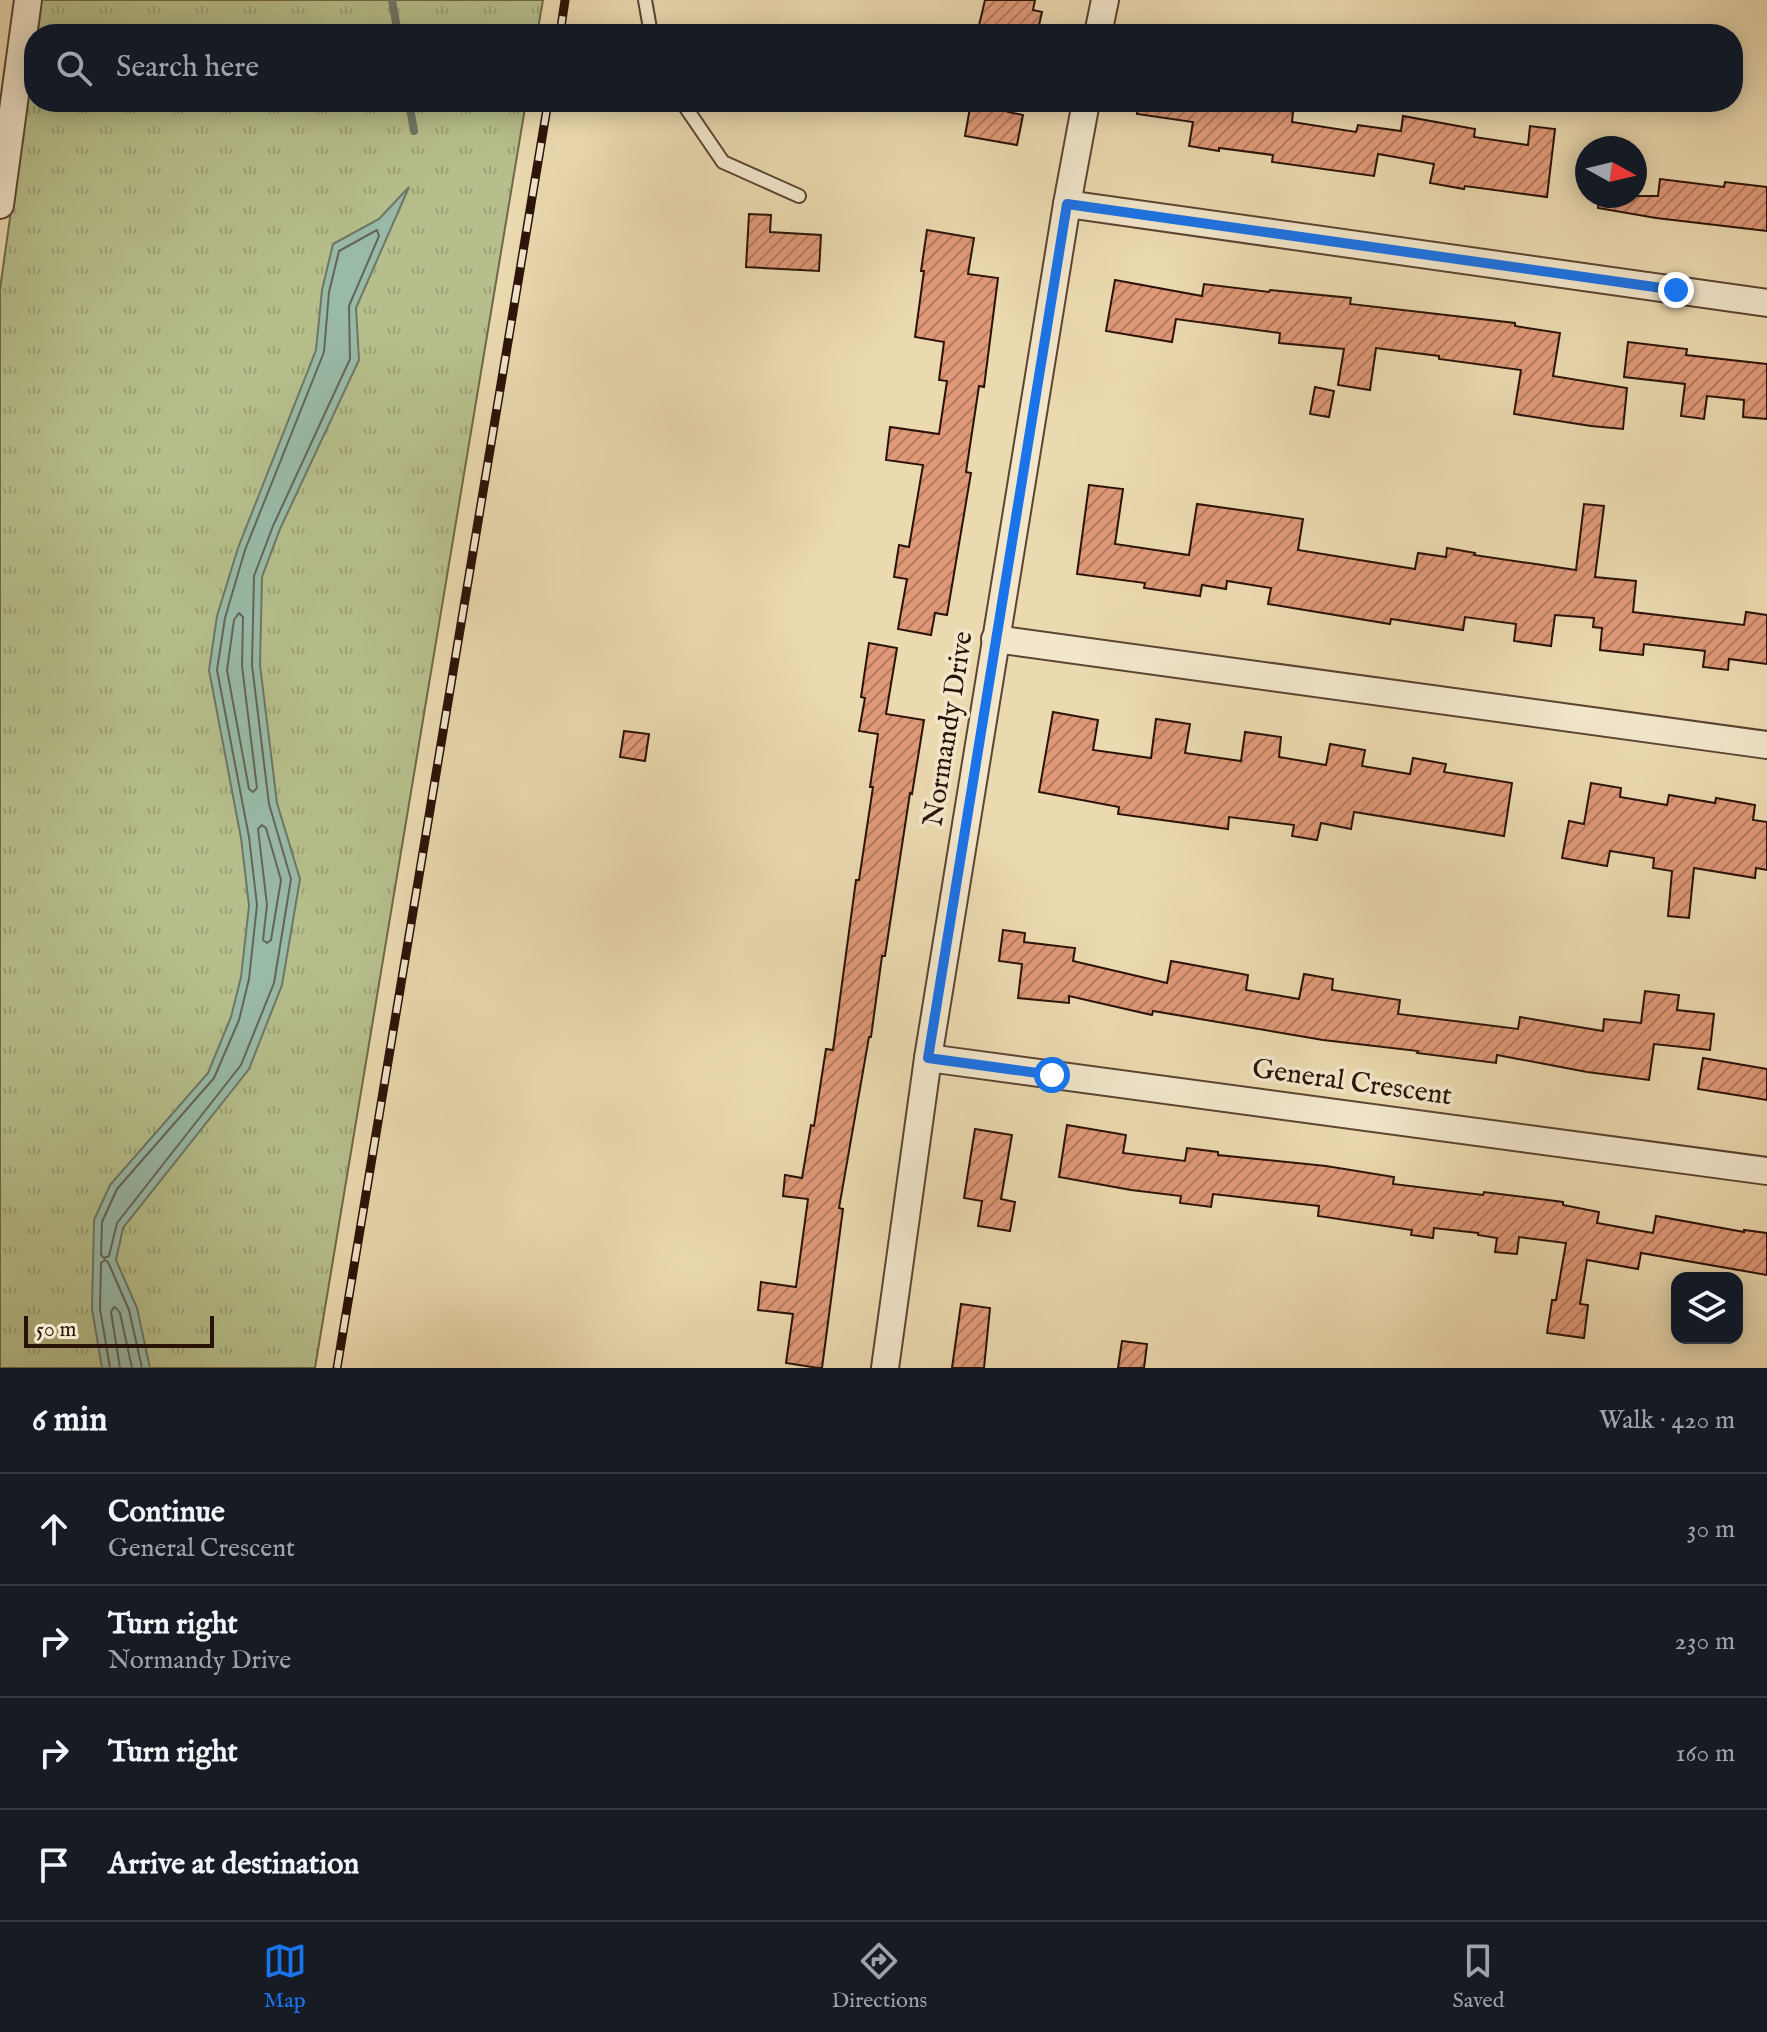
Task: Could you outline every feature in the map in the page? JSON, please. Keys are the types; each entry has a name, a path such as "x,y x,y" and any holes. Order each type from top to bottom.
{"street":[{"path":"25,24 28,0"},
{"path":"1100,24 1105,0"},
{"path":"0,205 24,29"},
{"name":"Normandy Drive","path":"885,1368 928,1058 1084,112"},
{"path":"1067,204 1767,303"},
{"path":"995,639 1767,745"},
{"name":"General Crescent","path":"928,1058 1767,1171"}],"lane":[{"path":"645,0 649,24"},
{"path":"689,112 723,162 799,196"}],"green space":[{"path":"41,0 543,0 539,24 37,24"},
{"path":"25,112 524,112 315,1368 0,1368 0,289"}],"water":[{"path":"409,187 356,308 359,360 280,529 262,577 260,665 277,803 300,879 282,985 249,1069 123,1228 116,1260 137,1308 150,1368 102,1368 92,1309 94,1220 110,1185 208,1073 231,1017 241,977 249,906 241,838 209,670 217,616 238,548 316,350 322,290 333,244 379,219"}],"building":[{"path":"985,0 1035,0 1033,10 1042,12 1039,24 979,24"},
{"path":"969,112 1023,115 1017,145 965,136"},
{"path":"1293,112 1292,122 1356,132 1358,125 1401,131 1403,116 1475,129 1474,137 1528,145 1530,126 1555,129 1547,197 1430,183 1434,164 1378,154 1374,176 1272,162 1273,155 1189,146 1193,122 1137,114"},
{"path":"1660,179 1724,187 1725,182 1767,187 1767,231 1598,208 1647,208 1647,196 1658,196"},
{"path":"749,214 771,215 770,232 821,235 819,271 746,267"},
{"path":"927,230 974,238 968,274 998,278 984,387 979,386 966,472 971,473 947,615 935,613 931,635 898,629 907,579 894,577 899,545 909,547 923,465 886,460 890,427 939,434 947,381 939,380 944,342 915,337"},
{"path":"1115,280 1202,296 1204,284 1351,298 1350,304 1515,323 1515,326 1560,333 1553,376 1627,388 1623,429 1514,414 1521,370 1376,348 1370,390 1338,385 1344,349 1279,343 1280,333 1176,319 1172,342 1106,331"},
{"path":"1628,342 1687,349 1686,355 1767,364 1767,419 1743,417 1744,400 1707,396 1704,419 1681,416 1685,384 1624,377"},
{"path":"1315,387 1334,391 1329,417 1310,414"},
{"path":"1089,485 1123,489 1115,544 1189,555 1197,504 1303,519 1298,550 1415,569 1418,553 1446,557 1447,548 1576,570 1584,504 1604,506 1595,577 1636,581 1633,612 1744,625 1746,612 1767,615 1767,664 1729,659 1728,670 1703,667 1705,651 1644,644 1643,655 1600,650 1602,628 1593,627 1594,618 1555,615 1551,646 1514,641 1516,624 1465,617 1463,630 1391,619 1390,624 1268,604 1271,588 1227,581 1226,589 1202,585 1200,596 1144,588 1145,583 1077,574"},
{"path":"869,643 897,648 886,714 924,720 839,1208 843,1209 822,1368 818,1368 786,1363 793,1314 758,1310 761,1282 796,1287 808,1199 783,1196 785,1175 802,1178 826,1049 833,1050 856,880 859,880 873,787 870,787 878,734 859,731"},
{"path":"1053,712 1098,720 1093,750 1151,758 1156,719 1190,724 1185,753 1241,761 1245,732 1281,737 1279,757 1326,765 1330,744 1365,750 1362,766 1410,774 1413,758 1446,764 1444,772 1512,783 1504,836 1354,812 1351,829 1321,823 1317,840 1292,836 1294,825 1229,817 1228,829 1118,814 1119,807 1039,792"},
{"path":"624,731 649,734 645,761 620,757"},
{"path":"1591,783 1621,788 1620,797 1667,805 1669,795 1715,803 1716,798 1755,805 1753,820 1767,822 1767,870 1756,868 1755,878 1694,868 1689,918 1668,916 1672,871 1653,868 1654,858 1610,851 1607,866 1562,858 1569,821 1584,824"},
{"path":"1003,930 1025,933 1024,942 1075,948 1073,961 1167,983 1171,961 1248,975 1246,990 1299,999 1304,974 1333,979 1332,990 1400,1000 1398,1014 1518,1029 1520,1017 1603,1031 1604,1019 1641,1023 1645,991 1679,995 1677,1010 1714,1014 1710,1050 1654,1044 1649,1080 1497,1055 1496,1063 1323,1040 1153,1011 1152,1015 1069,996 1069,1003 1018,998 1022,964 999,961"},
{"path":"1703,1058 1767,1069 1767,1100 1698,1089"},
{"path":"1067,1125 1126,1135 1123,1153 1185,1161 1187,1148 1218,1152 1218,1155 1326,1166 1394,1177 1393,1184 1563,1202 1563,1205 1599,1212 1597,1223 1653,1233 1656,1216 1744,1232 1767,1233 1767,1275 1641,1253 1638,1269 1587,1260 1580,1304 1588,1305 1584,1338 1547,1333 1566,1243 1519,1237 1517,1254 1495,1252 1497,1238 1478,1233 1434,1228 1433,1238 1411,1235 1412,1230 1318,1216 1319,1206 1213,1194 1211,1207 1180,1203 1181,1196 1059,1177"},
{"path":"975,1129 1012,1135 1001,1199 1015,1202 1010,1231 978,1226 982,1201 964,1198"},
{"path":"961,1304 990,1308 984,1368 952,1368"},
{"path":"1122,1341 1147,1344 1144,1368 1118,1368"}],"waterway":[{"path":"392,0 396,24"},
{"path":"411,112 414,131"}],"railway":[{"path":"561,24 565,0"},
{"path":"337,1368 546,112"}],"route":[{"path":"1052,1075 928,1058 1067,204 1676,290"}]}
